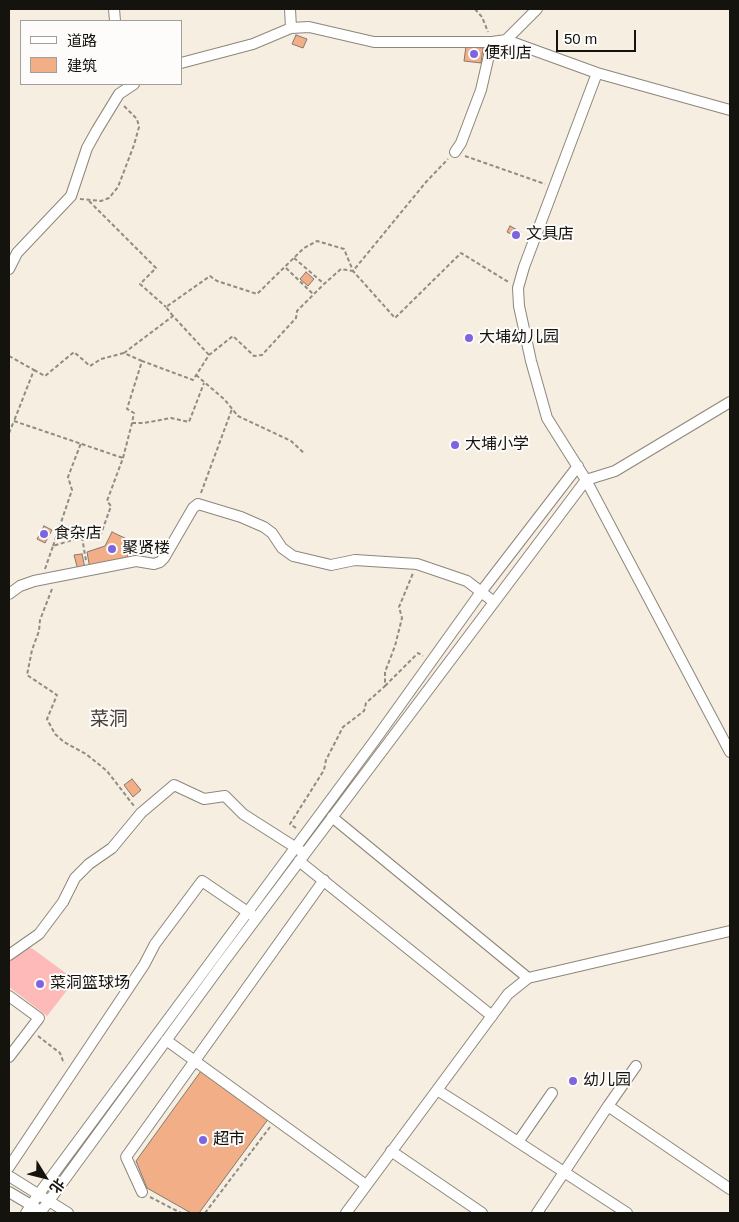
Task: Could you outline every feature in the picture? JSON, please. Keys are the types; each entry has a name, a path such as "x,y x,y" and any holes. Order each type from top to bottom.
{"street":[{"path":"290,9 291,28"},
{"path":"506,40 537,9"},
{"path":"182,63 253,44 291,28 309,27 374,42 492,42 506,40 597,73 730,110"},
{"path":"455,152 461,143 480,90 492,42"},
{"path":"597,73 524,267 518,288 520,306 531,362 547,418 586,480 730,752"},
{"path":"9,268 16,252 71,196 88,148 118,92 132,85"},
{"path":"9,1192 29,1209 42,1213 48,1201 166,1040 586,480 615,471 730,402"},
{"path":"29,1209 482,592 578,466"},
{"path":"9,594 26,583 136,561 160,562 196,504 240,517 264,527 272,534 282,548 300,558 331,565 355,560 417,564 467,581 494,602"},
{"path":"9,955 39,934 63,902 75,878 89,864 112,848 141,813 174,785 204,799 225,796 243,814 296,847 302,857 324,880 492,1016"},
{"path":"332,817 528,978"},
{"path":"142,1192 126,1157 324,880"},
{"path":"9,1168 144,965 155,944 202,882 256,919"},
{"path":"346,1213 508,994 528,978 730,931"},
{"path":"9,996 39,1018 9,1057"},
{"path":"166,1040 366,1184"},
{"path":"537,1213 636,1066"},
{"path":"437,1090 627,1213"},
{"path":"518,1142 552,1094"},
{"path":"608,1106 730,1188"},
{"path":"391,1151 482,1213"},
{"path":"9,1176 68,1213"}],"path":[{"path":"475,9 482,17 492,42"},
{"path":"71,196 101,201 109,198 118,187 134,146 139,123 118,92"},
{"path":"353,271 426,182 455,152 554,188"},
{"path":"89,200 156,268 140,284 166,307 209,355"},
{"path":"166,307 210,276 217,281 257,294 286,268 304,248 317,241 344,249 353,271 396,318 461,253 518,288"},
{"path":"294,258 324,284"},
{"path":"286,268 313,294"},
{"path":"124,353 193,380 209,355 233,336 254,356 262,355 296,318 297,311 341,268 353,271"},
{"path":"9,356 45,376 74,352 90,366 100,359 124,353 173,316"},
{"path":"53,546 82,537 101,534 111,506 107,501 123,458 132,422 134,413 127,409 142,361"},
{"path":"9,433 34,370"},
{"path":"196,375 224,399 238,416 291,441 306,454"},
{"path":"132,422 144,423 171,418 189,422 204,382"},
{"path":"196,504 232,409"},
{"path":"14,421 123,458"},
{"path":"41,580 72,490 68,477 81,443"},
{"path":"82,537 87,572"},
{"path":"385,686 385,672 395,646 402,618 399,607 417,564"},
{"path":"57,577 40,620 39,631 32,650 27,675 57,695 47,719 55,734 64,742 86,754 107,771 141,813"},
{"path":"305,834 290,824 324,770 326,760 343,727 364,711 366,703 418,653 431,663"},
{"path":"30,1030 60,1052 63,1061 73,1070"},
{"path":"205,1213 276,1119"},
{"path":"142,1192 181,1213"}],"shaded area":[{"name":"菜洞篮球场","path":"27,947 33,949 75,980 47,1016 9,987 9,959"}],"building":[{"path":"296,35 307,39 303,48 292,44"},
{"name":"便利店","path":"466,46 483,48 481,63 464,61"},
{"name":"文具店","path":"510,226 521,232 518,238 507,232"},
{"path":"306,272 314,279 308,286 300,279"},
{"name":"食杂店","path":"44,526 52,530 45,543 37,539"},
{"name":"聚贤楼","path":"112,532 129,540 127,560 90,569 87,552 105,546"},
{"path":"82,554 85,568 78,570 74,555"},
{"path":"132,779 141,790 133,797 124,785"},
{"name":"超市","path":"201,1071 269,1118 199,1213 191,1213 147,1188 136,1161"}],"place":[{"name":"便利店","path":"474,54"},
{"name":"文具店","path":"516,235"},
{"name":"大埔幼儿园","path":"469,338"},
{"name":"大埔小学","path":"455,445"},
{"name":"食杂店","path":"44,534"},
{"name":"聚贤楼","path":"112,549"},
{"name":"菜洞篮球场","path":"40,984"},
{"name":"幼儿园","path":"573,1081"},
{"name":"超市","path":"203,1140"}],"district":[{"name":"菜洞","path":"109,720"}]}
